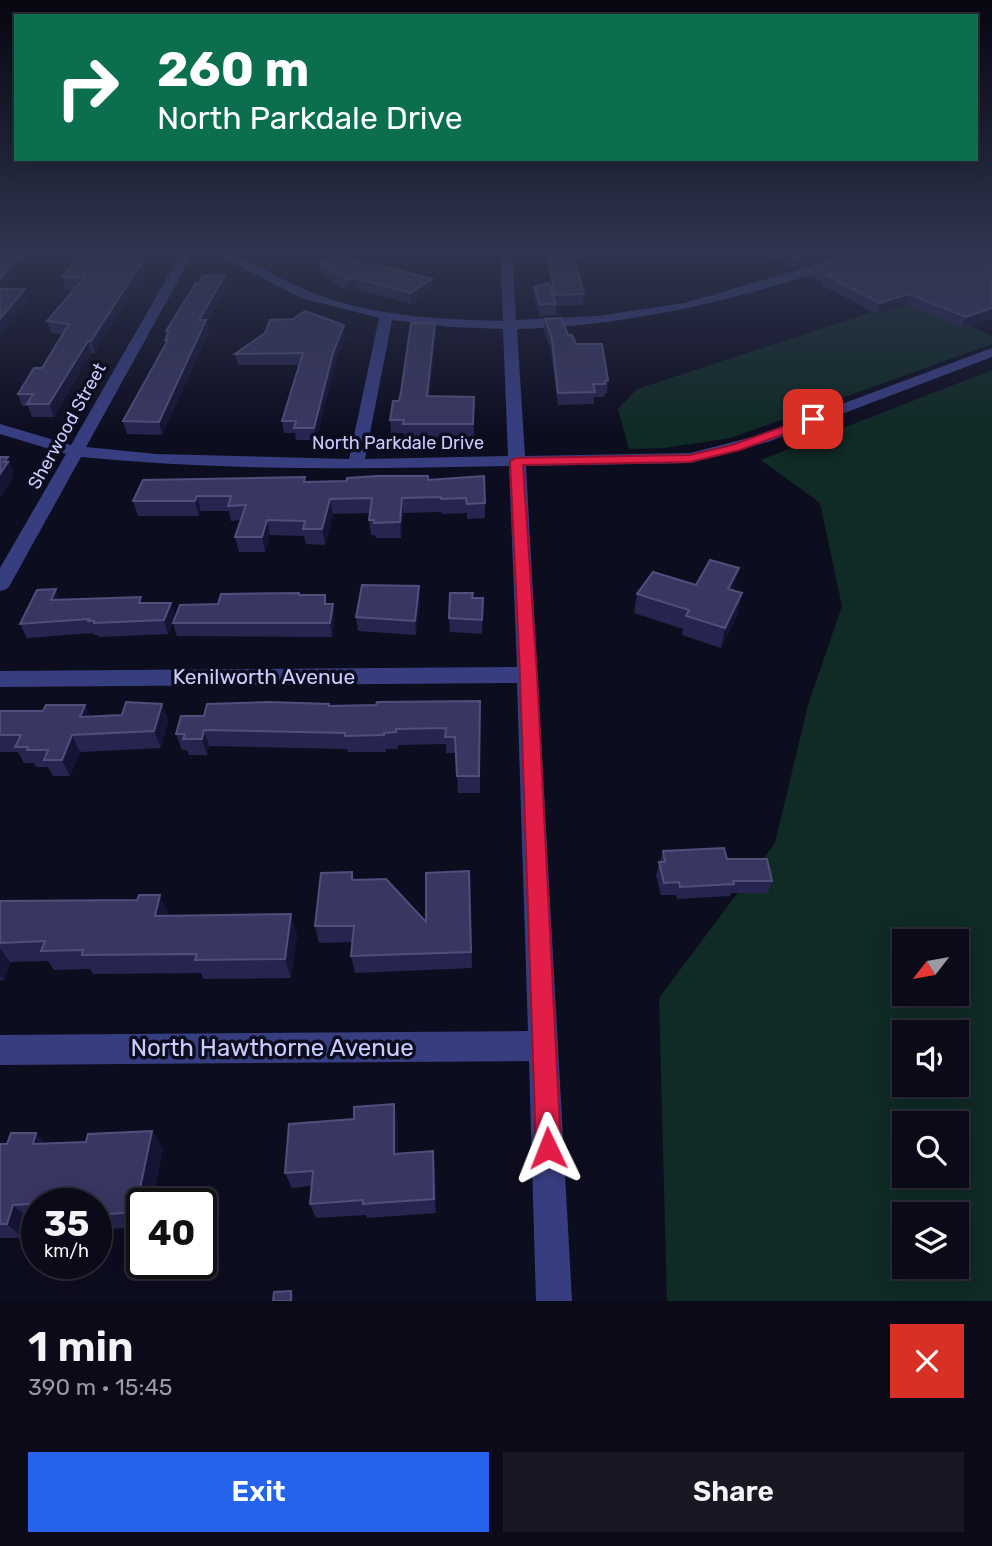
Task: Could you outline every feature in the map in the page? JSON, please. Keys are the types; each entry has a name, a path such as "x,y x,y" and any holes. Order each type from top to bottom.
{"street":[{"name":"Sherwood Street","path":"0,585 155,311"},
{"path":"367,311 475,324 584,321 666,311"},
{"path":"509,311 528,675 554,1301"},
{"path":"356,464 386,315"},
{"name":"North Parkdale Drive","path":"0,429 75,451 156,459 356,464 640,461 710,455 762,439 992,352"},
{"name":"Kenilworth Avenue","path":"0,679 528,675"},
{"name":"North Hawthorne Avenue","path":"0,1050 544,1046"}],"green space":[{"path":"875,311 937,311 992,336 992,344 731,438 664,448 629,449 618,409 637,389"},
{"path":"992,370 992,1301 667,1301 659,998 775,843 808,705 842,606 820,503 761,460"}],"building":[{"path":"56,311 111,311 91,341 88,341 49,404 27,404 33,394 18,394 34,368 42,368 69,324 47,321"},
{"path":"179,311 204,311 199,320 206,320 159,422 123,421 168,340 165,340 169,331 166,331"},
{"path":"305,311 344,325 333,353 314,428 294,428 296,421 282,421 303,353 235,354 265,333 270,320 293,319"},
{"path":"950,311 984,311 966,317"},
{"path":"561,318 568,335 572,335 576,344 602,344 608,380 605,384 593,384 595,392 558,393 552,339 545,319"},
{"path":"411,323 435,323 427,396 474,397 473,424 403,424 404,420 390,420 393,401 399,401 401,392"},
{"path":"0,457 8,457 4,462 8,462 0,474"},
{"path":"428,476 428,480 484,476 485,503 467,504 466,498 402,498 400,522 374,523 374,520 369,520 372,498 330,499 322,529 303,529 305,521 267,520 262,537 235,537 246,505 228,506 231,496 197,496 195,501 133,501 143,480 305,477 304,482 347,481 347,478"},
{"path":"710,560 739,568 728,589 742,593 725,628 686,616 689,610 637,594 653,572 696,585"},
{"path":"362,585 419,586 415,621 356,617"},
{"path":"56,589 51,600 141,597 139,603 171,603 164,620 94,623 88,621 89,619 20,624 37,590"},
{"path":"450,593 473,593 472,598 483,598 482,620 449,618"},
{"path":"221,594 325,595 325,604 333,604 330,623 173,623 180,605 218,604"},
{"path":"480,701 479,776 457,776 455,737 445,737 446,728 396,729 396,732 384,735 345,736 345,733 204,730 202,739 183,739 185,734 176,734 181,716 204,716 207,704 269,702 329,706 376,705 377,702"},
{"path":"126,702 162,704 154,731 72,735 62,760 44,760 48,750 15,747 21,735 0,735 0,711 43,711 46,705 85,705 80,717 122,715"},
{"path":"724,848 727,859 767,859 772,881 733,881 734,884 680,887 679,882 664,883 659,862 665,862 663,851"},
{"path":"469,871 471,952 351,956 354,926 315,926 321,873 352,872 352,880 386,879 426,922 426,873"},
{"path":"139,895 160,895 155,916 291,914 285,959 195,960 197,954 82,955 83,950 41,951 45,941 0,943 0,901 137,900"},
{"path":"394,1104 394,1154 433,1151 434,1199 363,1204 363,1200 310,1204 313,1171 285,1173 289,1124 354,1119 354,1107"},
{"path":"152,1131 140,1188 126,1188 126,1213 112,1214 112,1188 21,1188 21,1205 13,1205 7,1224 0,1224 0,1144 7,1144 11,1133 36,1133 33,1144 86,1142 88,1134"},
{"path":"291,1291 291,1301 273,1301 274,1292"}],"route":[{"path":"548,1148 516,461 640,461 690,458 736,448 813,419"}]}
